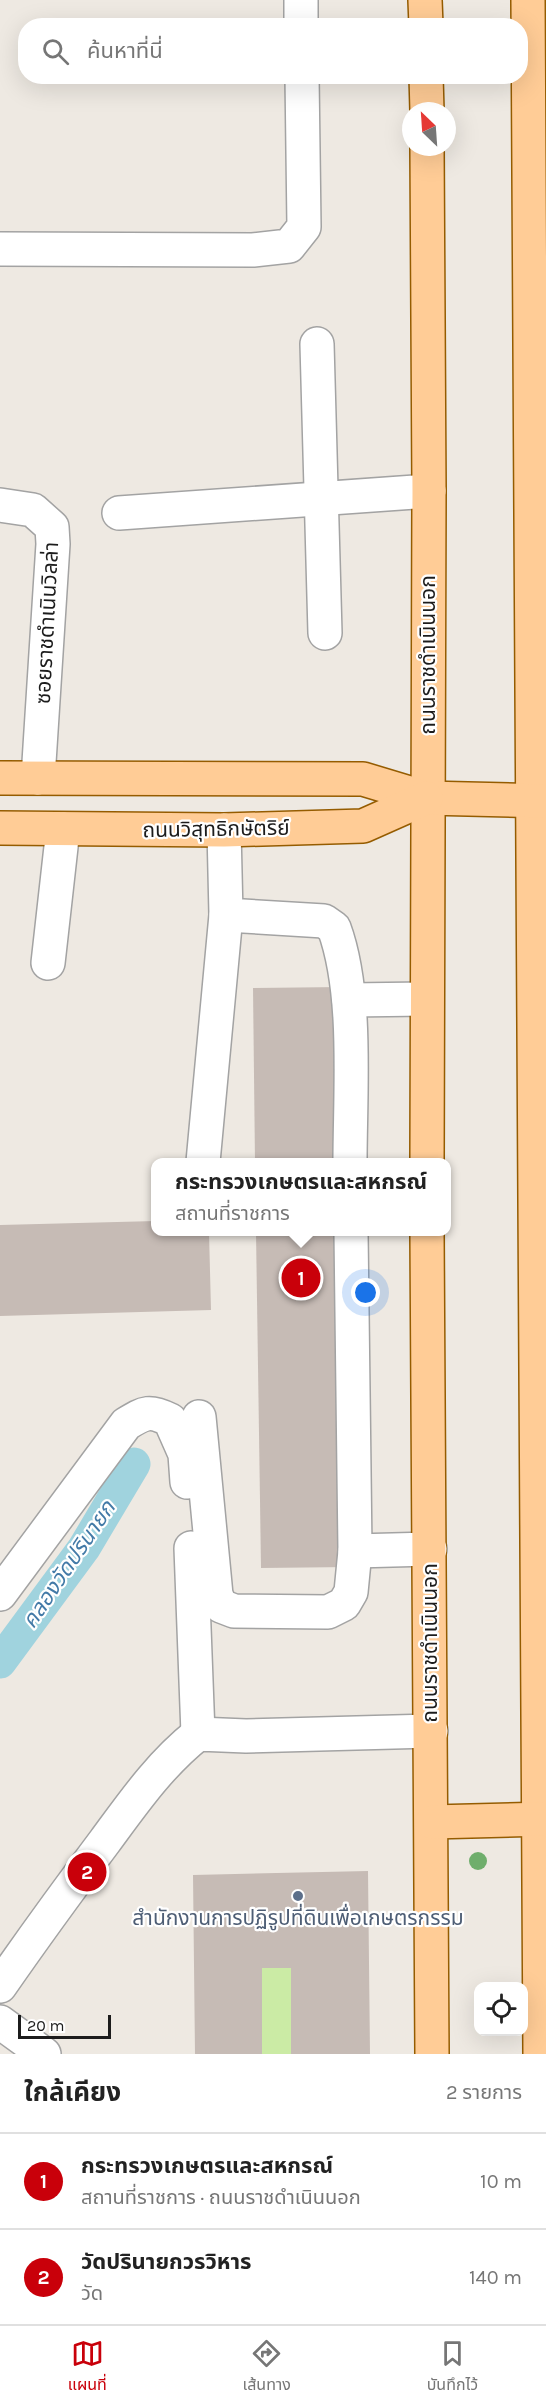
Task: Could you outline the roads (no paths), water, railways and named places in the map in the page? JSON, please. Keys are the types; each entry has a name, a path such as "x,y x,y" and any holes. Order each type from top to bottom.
{"main road":[{"path":"425,0 426,18"},
{"path":"527,18 528,0"},
{"path":"426,84 427,102"},
{"path":"525,84 539,801 543,1819 540,2054"},
{"name":"ถนนราชดำเนินนอก","path":"427,156 429,491 426,798 427,1158"},
{"name":"ถนนวิสุทธิกษัตริย์","path":"0,778 363,779 426,798 539,801"},
{"name":"ถนนวิสุทธิกษัตริย์","path":"0,828 224,830 363,826 426,798"},
{"name":"ถนนราชดำเนินนอก","path":"428,1236 432,2054"},
{"path":"432,1822 543,1819"}],"street":[{"path":"301,0 301,18"},
{"path":"0,249 253,250 288,246 304,227 302,84"},
{"path":"317,344 325,633"},
{"path":"119,513 429,491"},
{"name":"ซอยราชดำเนินวิลล่า","path":"0,505 33,510 52,527 53,544 38,778"},
{"path":"48,963 63,829"},
{"path":"203,1158 226,915 224,830"},
{"path":"226,915 306,919 324,921 334,927 343,957 349,1000 351,1158"},
{"path":"349,1000 426,999"},
{"path":"199,1417 216,1595 221,1606 234,1611 328,1612 344,1604 351,1592 355,1551 351,1236"},
{"path":"0,1594 126,1424 140,1415 155,1413 170,1420 185,1454 198,1734"},
{"path":"355,1551 429,1549"},
{"path":"0,1986 45,1920 147,1785 174,1753 198,1734 246,1736 431,1731"},
{"path":"0,2022 44,2054"}],"waterway":[{"name":"คลองวัดปรินายก","path":"0,1662 84,1548 134,1464"}],"place":[{"name":"กระทรวงเกษตรและสหกรณ์","path":"301,1278"},
{"name":"วัดปรินายกวรวิหาร","path":"87,1872"},
{"name":"สำนักงานการปฏิรูปที่ดินเพื่อเกษตรกรรม","path":"298,1896"}]}
